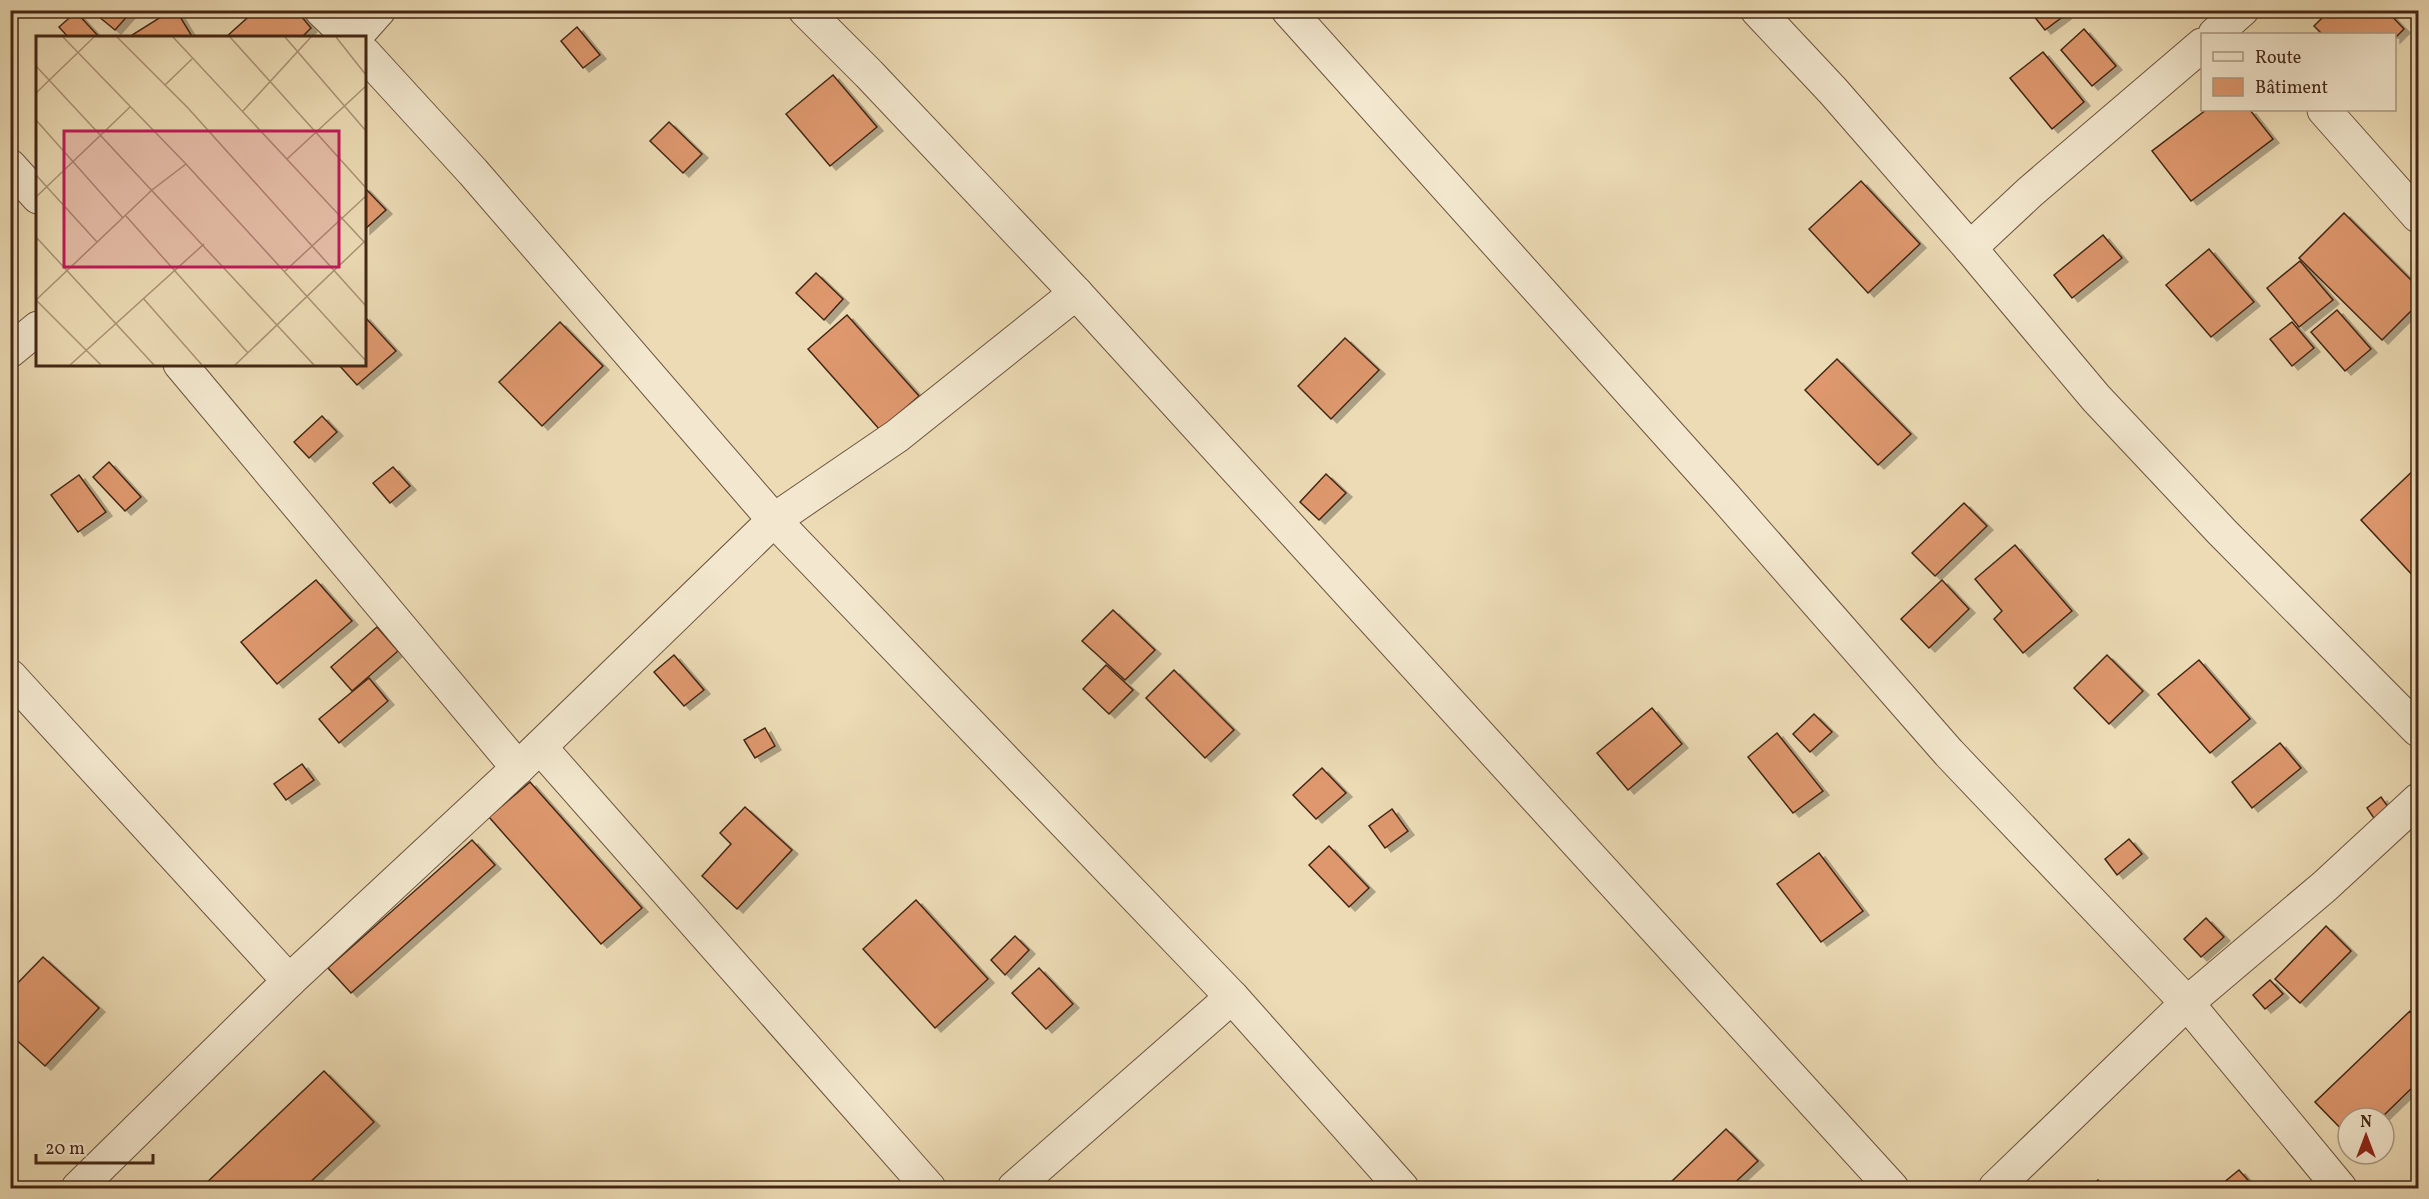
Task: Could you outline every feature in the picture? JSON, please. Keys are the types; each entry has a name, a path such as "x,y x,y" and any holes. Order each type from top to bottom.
{"street":[{"path":"321,10 348,36"},
{"path":"356,36 379,10"},
{"path":"805,10 869,74 1076,293 1892,1188"},
{"path":"1288,10 1716,487 1949,753 2187,1003 2340,1188"},
{"path":"1757,10 1833,91 1970,248 2096,398 2222,532 2418,730"},
{"path":"2217,33 2244,17"},
{"path":"1970,248 2030,192 2201,46"},
{"path":"366,55 480,181 774,520 1232,997 1402,1188"},
{"path":"2325,111 2418,216"},
{"path":"10,166 36,195"},
{"path":"78,1188 289,981 530,758 774,520 897,436 1076,293"},
{"path":"10,351 36,330"},
{"path":"182,366 530,758 929,1188"},
{"path":"10,676 289,981"},
{"path":"1995,1188 2187,1003 2325,886 2418,800"},
{"path":"1014,1188 1232,997"}],"building":[{"path":"103,10 129,10 131,12 115,30 98,16"},
{"path":"172,10 176,10 192,36 132,36"},
{"path":"256,10 296,10 311,28 303,36 227,36"},
{"path":"2029,10 2061,10 2065,15 2045,30"},
{"path":"2330,10 2386,10 2404,29 2396,37 2396,33 2321,33 2314,26"},
{"path":"76,12 98,36 67,36 59,27"},
{"path":"577,27 600,55 583,68 561,41"},
{"path":"2084,29 2116,66 2092,86 2061,50"},
{"path":"2043,52 2084,102 2052,129 2010,78"},
{"path":"833,75 877,127 830,166 786,114"},
{"path":"2205,111 2251,111 2273,139 2191,201 2152,151"},
{"path":"669,122 702,154 683,173 650,141"},
{"path":"1861,181 1920,244 1868,293 1809,229"},
{"path":"366,189 386,210 366,228"},
{"path":"2344,213 2418,287 2418,304 2382,340 2299,258"},
{"path":"2103,235 2122,258 2072,298 2054,275"},
{"path":"2209,249 2254,302 2211,337 2166,285"},
{"path":"2300,261 2333,300 2299,327 2267,288"},
{"path":"816,273 843,299 824,320 796,293"},
{"path":"2337,310 2371,349 2345,371 2311,332"},
{"path":"847,315 919,396 880,430 808,349"},
{"path":"366,318 396,351 357,385 340,366 366,366"},
{"path":"560,322 603,366 542,426 499,382"},
{"path":"2292,322 2314,348 2292,366 2270,339"},
{"path":"1345,338 1379,370 1331,419 1298,386"},
{"path":"1837,359 1911,434 1878,465 1805,390"},
{"path":"322,416 337,432 309,458 294,442"},
{"path":"109,462 141,497 125,511 93,477"},
{"path":"2418,466 2418,581 2361,520"},
{"path":"393,467 410,486 390,503 373,483"},
{"path":"1326,474 1346,493 1319,520 1300,502"},
{"path":"79,475 106,512 78,532 51,495"},
{"path":"1964,503 1987,526 1935,576 1912,553"},
{"path":"2015,545 2072,611 2023,653 1994,619 2002,611 1975,579"},
{"path":"316,580 352,621 277,684 241,642"},
{"path":"1942,580 1969,609 1929,648 1901,619"},
{"path":"1113,610 1155,650 1125,680 1082,641"},
{"path":"377,627 398,651 352,691 331,667"},
{"path":"674,655 704,690 684,706 654,672"},
{"path":"2107,655 2143,691 2109,724 2074,688"},
{"path":"2199,660 2250,719 2210,753 2158,694"},
{"path":"1106,665 1133,690 1109,714 1083,689"},
{"path":"1174,670 1234,730 1205,758 1146,698"},
{"path":"369,678 388,701 339,743 319,719"},
{"path":"1652,708 1682,744 1628,790 1597,753"},
{"path":"1814,714 1832,732 1810,752 1793,734"},
{"path":"765,728 775,746 755,758 744,740"},
{"path":"1777,733 1823,791 1793,813 1748,757"},
{"path":"2280,743 2301,768 2252,808 2232,782"},
{"path":"302,764 314,780 286,800 274,784"},
{"path":"1322,768 1346,793 1316,819 1293,795"},
{"path":"530,782 642,908 601,944 489,817"},
{"path":"2381,797 2393,814 2378,824 2367,808"},
{"path":"745,807 792,850 737,909 702,876 731,844 720,833"},
{"path":"1392,809 1408,831 1385,848 1369,826"},
{"path":"2129,839 2142,854 2117,875 2105,859"},
{"path":"472,840 495,865 351,993 328,968"},
{"path":"1329,846 1369,888 1349,907 1309,865"},
{"path":"1819,853 1863,911 1821,942 1777,884"},
{"path":"916,900 988,979 935,1028 863,949"},
{"path":"2206,918 2224,937 2201,957 2184,939"},
{"path":"2326,926 2351,951 2300,1003 2275,979"},
{"path":"1015,936 1029,950 1005,975 991,960"},
{"path":"43,957 99,1008 45,1066 10,1034 10,991"},
{"path":"1039,968 1073,1004 1046,1029 1012,993"},
{"path":"2270,980 2283,994 2265,1009 2253,995"},
{"path":"2410,1011 2418,1020 2418,1082 2393,1106 2336,1106 2336,1124 2315,1102"},
{"path":"324,1071 374,1122 304,1188 201,1188"},
{"path":"1726,1129 1758,1161 1729,1188 1677,1188 1671,1182"},
{"path":"2239,1170 2255,1188 2217,1188"},
{"path":"2098,1180 2104,1188 2088,1188"}]}
